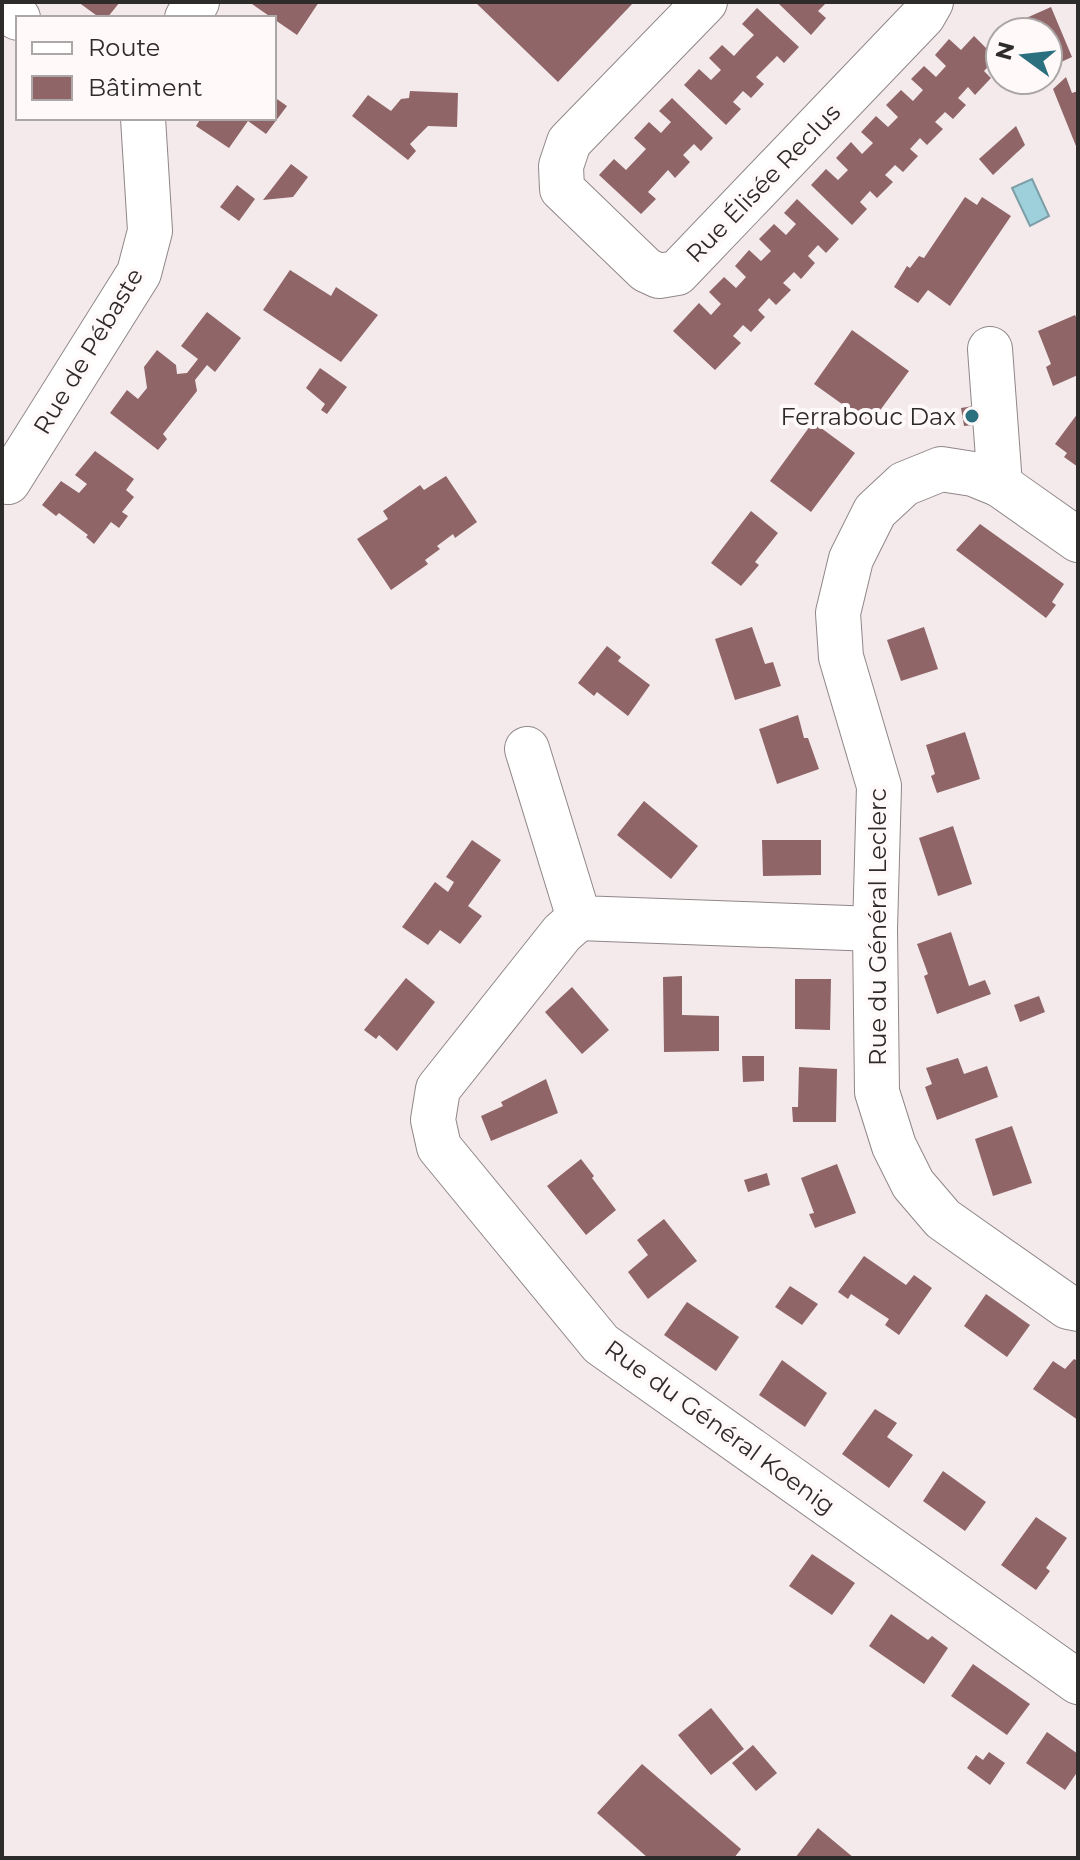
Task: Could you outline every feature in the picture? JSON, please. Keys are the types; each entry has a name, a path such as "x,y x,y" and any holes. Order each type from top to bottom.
{"street":[{"name":"Rue Élisée Reclus","path":"705,2 569,142 561,166 562,189 646,270 659,276 677,273 923,16 931,2"},
{"name":"Rue de Pébaste","path":"8,482 139,273 150,231 143,120"},
{"path":"990,349 1000,485"},
{"name":"Rue du Général Leclerc","path":"1078,540 1000,485 973,474 941,469 904,484 875,511 851,559 838,613 841,657 879,786 875,929 877,1092 894,1146 913,1184 943,1219 1068,1307 1078,1309"},
{"path":"527,749 579,918 875,929"},
{"name":"Rue du Général Koenig","path":"579,918 562,933 438,1089 433,1120 439,1147 601,1344 1078,1682"}],"water":[{"path":"1032,179 1049,216 1030,226 1012,188"}],"building":[{"path":"78,2 120,2 109,16 97,16"},
{"path":"249,2 319,2 297,35 276,21 276,16 269,16"},
{"path":"475,2 634,2 558,82"},
{"path":"777,2 827,2 818,11 826,18 811,35"},
{"path":"1051,7 1055,16 1031,16"},
{"path":"757,8 799,47 784,63 777,56 756,77 764,84 751,98 743,91 733,102 741,109 726,125 684,85 699,69 711,80 721,70 709,58 722,45 734,56 754,35 742,24"},
{"path":"974,36 984,46 984,85 975,95 968,87 958,98 966,105 953,119 945,112 935,122 943,129 927,145 920,138 910,149 918,156 903,172 895,165 885,175 893,182 877,198 870,191 860,202 867,209 852,225 811,185 826,169 838,180 848,170 836,158 851,142 862,154 873,143 861,132 876,116 888,127 898,117 886,105 901,90 913,101 923,90 911,79 924,66 936,77 946,66 935,55 949,39 961,50"},
{"path":"1064,38 1072,57 1064,61"},
{"path":"1066,77 1072,93 1078,91 1078,151 1056,96 1064,96"},
{"path":"410,91 458,93 457,127 428,126 410,144 416,151 408,160 352,116 368,95 391,111 401,99 409,98"},
{"path":"276,98 287,106 266,134 248,121 229,148 196,126 200,120 276,120"},
{"path":"672,98 713,138 701,151 694,144 683,155 690,162 675,178 668,170 648,192 656,199 641,214 599,175 614,159 626,170 646,149 634,138 649,122 661,133 671,122 659,111"},
{"path":"1016,126 1025,145 993,175 979,159"},
{"path":"291,164 308,177 293,197 263,200"},
{"path":"237,185 255,199 239,221 220,207"},
{"path":"965,197 977,205 982,197 1011,216 950,306 928,290 918,303 894,287 907,266 910,268 919,256 924,258"},
{"path":"797,199 839,239 826,253 818,245 808,256 815,263 801,279 794,272 783,283 791,290 776,305 769,298 758,310 765,317 751,332 743,325 733,336 741,343 715,370 673,331 699,303 711,315 721,304 709,292 724,277 736,288 746,277 735,266 749,250 761,261 771,251 759,239 774,224 786,235 796,224 784,213"},
{"path":"290,270 331,296 336,287 378,315 341,362 263,310"},
{"path":"207,312 241,338 215,372 207,365 195,380 197,391 163,434 167,439 158,450 110,413 127,390 138,399 147,388 144,367 157,350 176,365 177,374 187,373 198,359 181,346"},
{"path":"1075,315 1078,321 1078,375 1053,386 1046,367 1051,364 1038,331"},
{"path":"852,330 909,371 870,424 814,384"},
{"path":"320,368 347,387 327,414 321,410 325,404 306,388"},
{"name":"Ferrabouc Dax","path":"979,405 982,424 964,426 961,408"},
{"path":"1078,413 1078,467 1064,457 1067,453 1055,444"},
{"path":"813,422 855,453 811,512 770,481"},
{"path":"95,451 134,479 126,490 134,497 122,512 128,516 119,528 111,522 94,544 86,537 88,535 59,513 56,516 42,505 61,481 79,493 87,484 75,475"},
{"path":"446,476 477,522 455,538 453,534 437,546 440,549 425,560 428,564 391,590 357,539 388,519 383,511 420,485 424,490"},
{"path":"751,511 778,533 755,562 759,565 741,586 711,563"},
{"path":"980,524 1064,584 1052,602 1056,605 1046,618 956,550"},
{"path":"752,627 765,664 773,662 781,686 735,700 715,639"},
{"path":"924,627 938,669 901,681 887,640"},
{"path":"607,646 621,657 618,661 650,685 628,716 597,692 594,696 578,683"},
{"path":"798,715 804,738 808,738 819,769 777,784 759,729"},
{"path":"965,732 980,779 937,793 926,745"},
{"path":"644,801 698,846 671,879 617,835"},
{"path":"953,826 972,884 938,896 919,838"},
{"path":"472,840 501,860 468,906 482,916 460,944 440,930 428,945 402,927 435,882 448,892 454,882 446,877"},
{"path":"762,840 821,840 821,875 763,876"},
{"path":"951,932 969,986 985,980 991,994 937,1014 917,944"},
{"path":"682,976 682,1015 719,1016 719,1051 664,1052 663,977"},
{"path":"406,978 435,1002 397,1051 379,1035 376,1039 364,1030"},
{"path":"795,979 831,979 830,1030 795,1029"},
{"path":"572,987 609,1030 582,1054 545,1012"},
{"path":"1039,996 1045,1012 1020,1022 1014,1005"},
{"path":"742,1056 764,1056 764,1081 743,1082"},
{"path":"958,1058 964,1074 987,1066 998,1097 937,1120 925,1087 932,1084 926,1068"},
{"path":"799,1067 837,1069 836,1122 793,1122 792,1107 798,1107"},
{"path":"546,1079 558,1113 491,1141 481,1116"},
{"path":"1012,1126 1032,1183 993,1196 975,1139"},
{"path":"581,1159 616,1210 586,1235 547,1186"},
{"path":"837,1164 856,1213 815,1228 809,1214 814,1213 801,1178"},
{"path":"767,1173 770,1185 748,1192 744,1180"},
{"path":"664,1219 697,1261 648,1299 628,1272 648,1255 637,1240"},
{"path":"864,1256 906,1285 914,1275 932,1288 899,1335 885,1325 889,1319 851,1294 848,1299 838,1292"},
{"path":"790,1286 818,1304 802,1325 775,1307"},
{"path":"986,1294 1030,1325 1007,1357 964,1326"},
{"path":"687,1302 739,1337 716,1371 664,1335"},
{"path":"1074,1359 1078,1361 1078,1420 1033,1389 1053,1361 1065,1369"},
{"path":"782,1360 827,1393 805,1427 759,1395"},
{"path":"875,1409 897,1423 887,1437 913,1455 889,1488 842,1454"},
{"path":"943,1471 986,1502 965,1531 923,1501"},
{"path":"1036,1517 1067,1538 1046,1568 1050,1571 1036,1590 1001,1565"},
{"path":"812,1554 855,1583 832,1615 789,1586"},
{"path":"891,1614 928,1640 932,1636 948,1648 924,1684 869,1646"},
{"path":"973,1664 1030,1704 1007,1735 951,1696"},
{"path":"711,1708 744,1749 711,1775 678,1735"},
{"path":"1047,1732 1078,1754 1078,1771 1065,1790 1026,1763"},
{"path":"753,1745 777,1773 756,1791 732,1763"},
{"path":"989,1752 1005,1763 990,1785 967,1768 976,1755 983,1760"},
{"path":"642,1764 741,1849 734,1858 648,1858 597,1813"},
{"path":"818,1828 854,1858 795,1858"}],"place":[{"name":"Ferrabouc Dax","path":"972,416"}]}
